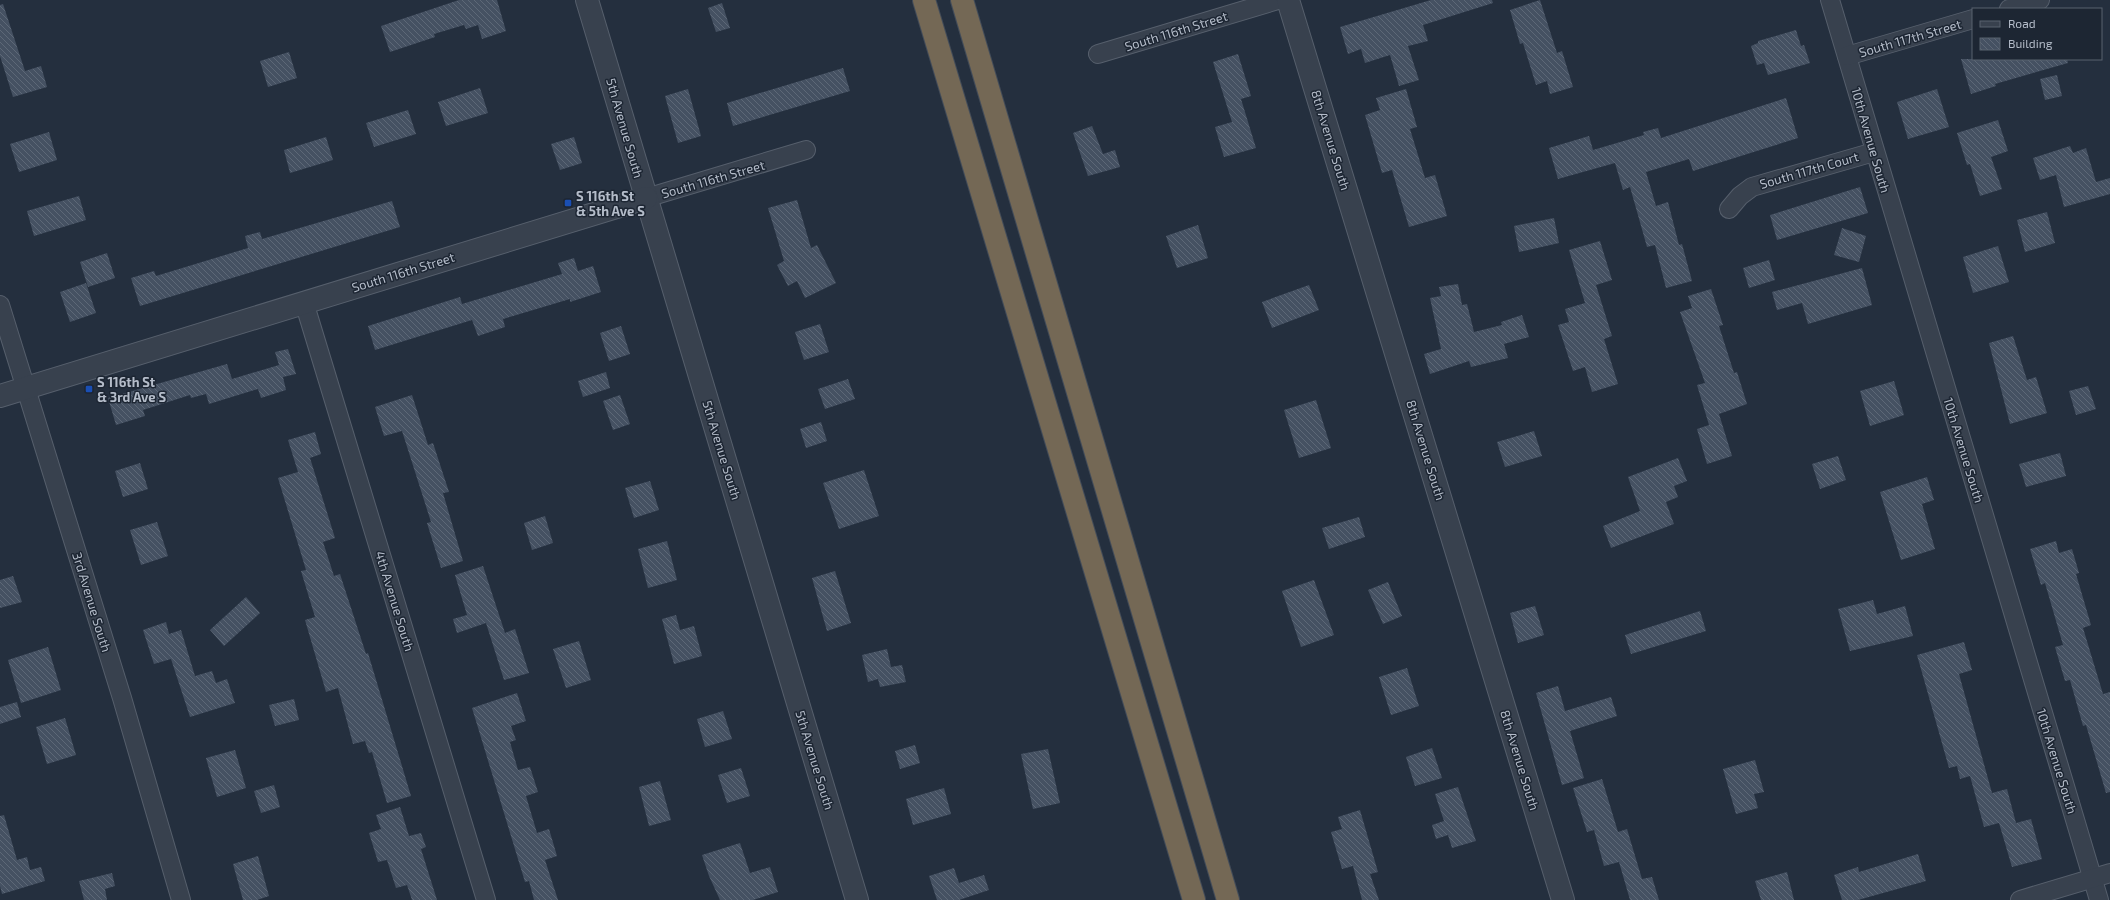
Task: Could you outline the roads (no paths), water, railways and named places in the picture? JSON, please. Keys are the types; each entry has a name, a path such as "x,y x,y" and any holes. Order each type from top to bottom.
{"highway":[{"path":"924,0 1194,900"},
{"path":"962,0 1228,900"}],"street":[{"name":"5th Avenue South","path":"587,0 858,900"},
{"name":"South 116th Street","path":"1098,54 1278,0"},
{"name":"8th Avenue South","path":"1288,0 1563,900"},
{"name":"10th Avenue South","path":"1830,0 1874,152 2099,900"},
{"path":"2012,8 2040,0"},
{"name":"South 117th Street","path":"1847,56 1972,20"},
{"name":"South 116th Street","path":"0,396 806,150"},
{"name":"South 117th Court","path":"1729,209 1740,196 1752,187 1874,152"},
{"name":"4th Avenue South","path":"304,302 486,900"},
{"name":"3rd Avenue South","path":"0,305 122,698 182,900"},
{"path":"2020,900 2110,873"}],"place":[{"name":"S 116th St & 5th Ave S","path":"568,203"},
{"name":"S 116th St & 3rd Ave S","path":"89,389"}]}
